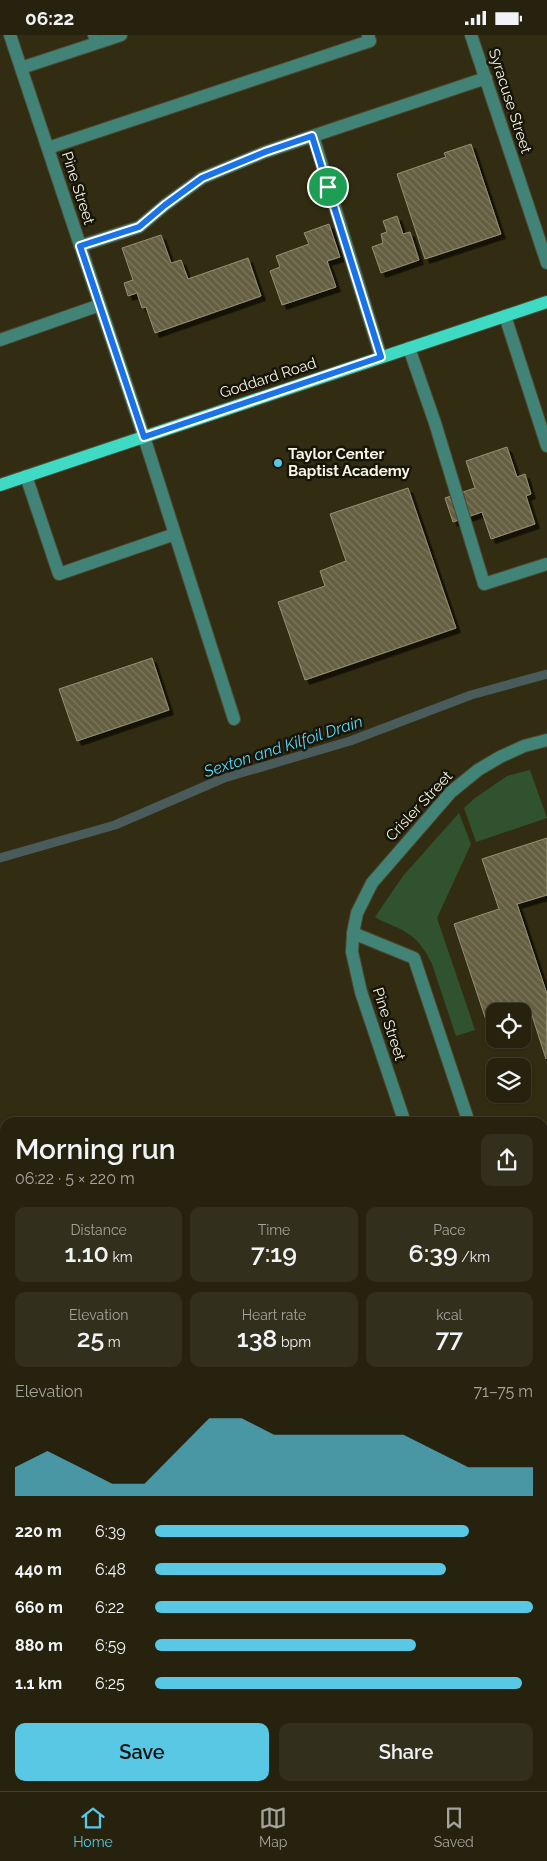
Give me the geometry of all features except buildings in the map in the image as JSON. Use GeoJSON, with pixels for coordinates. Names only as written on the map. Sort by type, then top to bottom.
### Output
{"type":"FeatureCollection","features":[{"type":"Feature","properties":{"kind":"main road","name":"Goddard Road"},"geometry":{"type":"LineString","coordinates":[[0,485],[547,302]]}},
{"type":"Feature","properties":{"kind":"street","name":"Pine Street"},"geometry":{"type":"LineString","coordinates":[[10,35],[144,437],[234,719]]}},
{"type":"Feature","properties":{"kind":"street"},"geometry":{"type":"LineString","coordinates":[[21,68],[96,39],[121,35]]}},
{"type":"Feature","properties":{"kind":"street"},"geometry":{"type":"LineString","coordinates":[[48,148],[370,41],[368,35]]}},
{"type":"Feature","properties":{"kind":"street","name":"Syracuse Street"},"geometry":{"type":"LineString","coordinates":[[471,35],[547,263]]}},
{"type":"Feature","properties":{"kind":"street"},"geometry":{"type":"LineString","coordinates":[[80,246],[139,227],[202,178],[265,152],[486,78]]}},
{"type":"Feature","properties":{"kind":"street"},"geometry":{"type":"LineString","coordinates":[[312,136],[381,357]]}},
{"type":"Feature","properties":{"kind":"street"},"geometry":{"type":"LineString","coordinates":[[0,340],[100,305]]}},
{"type":"Feature","properties":{"kind":"street"},"geometry":{"type":"LineString","coordinates":[[505,316],[547,445]]}},
{"type":"Feature","properties":{"kind":"street"},"geometry":{"type":"LineString","coordinates":[[409,348],[436,423],[484,583],[547,564]]}},
{"type":"Feature","properties":{"kind":"street"},"geometry":{"type":"LineString","coordinates":[[26,476],[59,574],[175,534]]}},
{"type":"Feature","properties":{"kind":"street","name":"Crisler Street"},"geometry":{"type":"LineString","coordinates":[[353,933],[357,913],[372,883],[451,792],[478,770],[500,757],[524,746],[547,740]]}},
{"type":"Feature","properties":{"kind":"street","name":"Pine Street"},"geometry":{"type":"LineString","coordinates":[[353,933],[352,952],[361,991],[403,1117]]}},
{"type":"Feature","properties":{"kind":"street"},"geometry":{"type":"LineString","coordinates":[[353,933],[414,958],[467,1117]]}},
{"type":"Feature","properties":{"kind":"green space"},"geometry":{"type":"Polygon","coordinates":[[[530,770],[547,818],[476,842],[464,808],[507,776],[530,770]]]}},
{"type":"Feature","properties":{"kind":"green space"},"geometry":{"type":"Polygon","coordinates":[[[459,813],[471,844],[437,918],[475,1030],[456,1036],[432,964],[425,951],[411,936],[375,917],[403,876],[459,813]]]}},
{"type":"Feature","properties":{"kind":"waterway","name":"Sexton and Kilfoil Drain"},"geometry":{"type":"LineString","coordinates":[[0,858],[115,825],[224,778],[350,741],[471,695],[547,674]]}},
{"type":"Feature","properties":{"kind":"place","name":"Taylor Center Baptist Academy"},"geometry":{"type":"Point","coordinates":[278,463]}},
{"type":"Feature","properties":{"kind":"route"},"geometry":{"type":"LineString","coordinates":[[312,136],[328,187],[381,357],[144,437],[80,246],[139,227],[202,178],[265,152],[312,136]]}}]}
